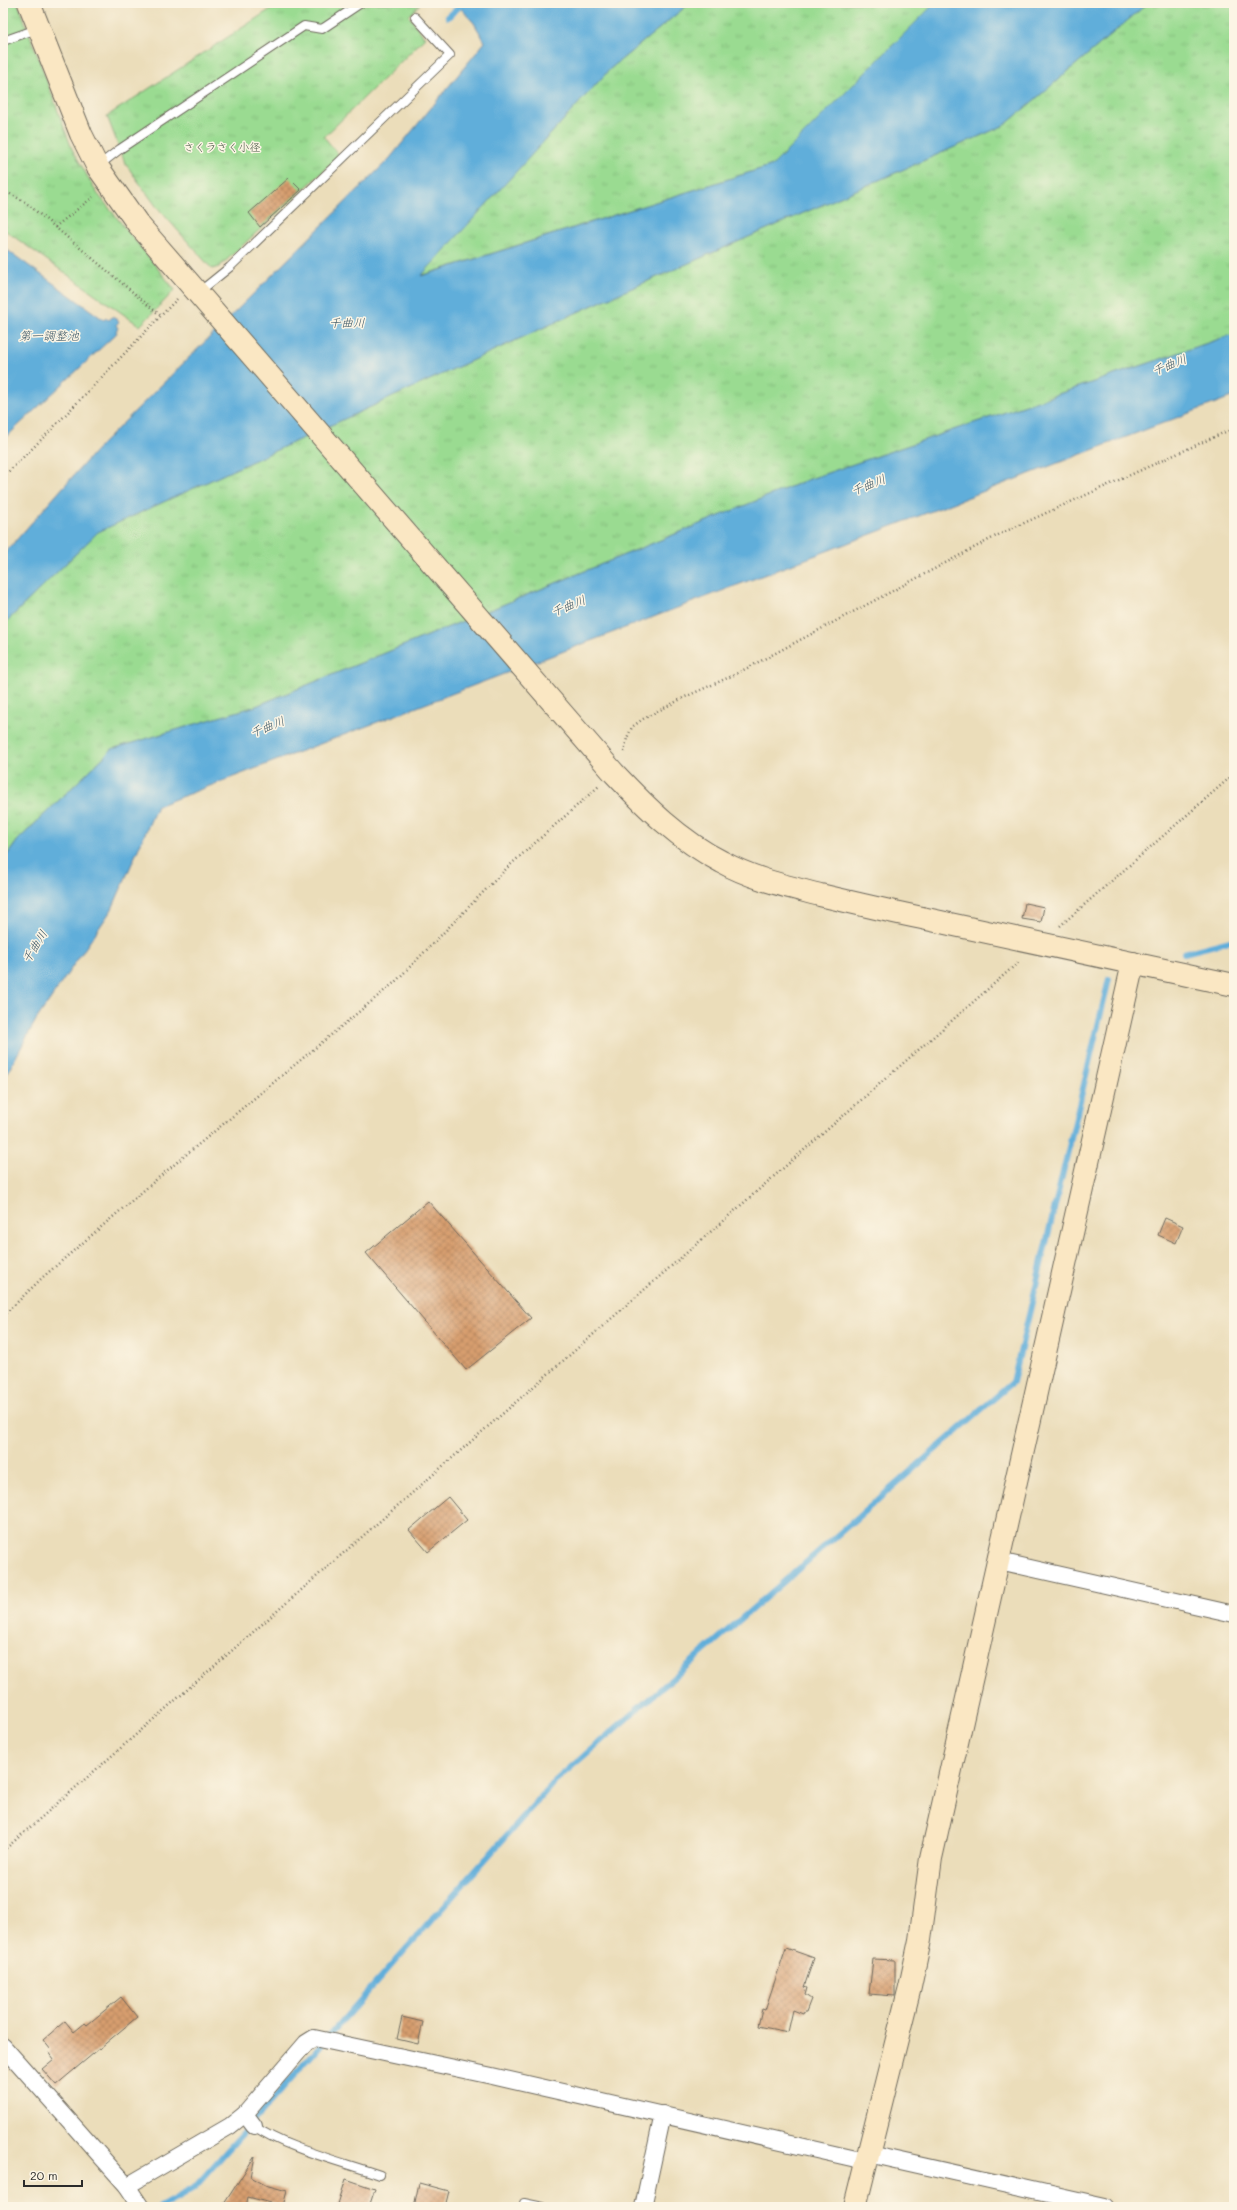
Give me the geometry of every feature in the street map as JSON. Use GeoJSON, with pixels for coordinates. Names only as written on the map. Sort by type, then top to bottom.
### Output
{"type":"FeatureCollection","features":[{"type":"Feature","properties":{"kind":"street"},"geometry":{"type":"LineString","coordinates":[[32,5],[37,29],[81,134],[97,166],[138,224],[197,294],[614,773],[652,813],[675,832],[700,851],[747,874],[777,884],[884,910],[1234,985]]}},
{"type":"Feature","properties":{"kind":"street"},"geometry":{"type":"LineString","coordinates":[[854,2207],[910,1987],[920,1940],[931,1858],[1133,963]]}},
{"type":"Feature","properties":{"kind":"street"},"geometry":{"type":"LineString","coordinates":[[999,1562],[1234,1614]]}},
{"type":"Feature","properties":{"kind":"street"},"geometry":{"type":"LineString","coordinates":[[127,2186],[230,2126],[249,2120],[310,2039],[325,2040],[856,2158],[878,2156],[1106,2207]]}},
{"type":"Feature","properties":{"kind":"street"},"geometry":{"type":"LineString","coordinates":[[3,2046],[127,2186],[141,2207]]}},
{"type":"Feature","properties":{"kind":"street"},"geometry":{"type":"LineString","coordinates":[[643,2207],[663,2114]]}},
{"type":"Feature","properties":{"kind":"lane"},"geometry":{"type":"LineString","coordinates":[[97,166],[304,26],[322,29],[362,3]]}},
{"type":"Feature","properties":{"kind":"lane"},"geometry":{"type":"LineString","coordinates":[[197,294],[230,267],[450,55],[415,17]]}},
{"type":"Feature","properties":{"kind":"lane"},"geometry":{"type":"LineString","coordinates":[[3,41],[37,29]]}},
{"type":"Feature","properties":{"kind":"lane"},"geometry":{"type":"LineString","coordinates":[[249,2120],[262,2132],[312,2152],[380,2175]]}},
{"type":"Feature","properties":{"kind":"lane"},"geometry":{"type":"LineString","coordinates":[[524,2203],[543,2207]]}},
{"type":"Feature","properties":{"kind":"path"},"geometry":{"type":"LineString","coordinates":[[3,190],[25,202],[160,315]]}},
{"type":"Feature","properties":{"kind":"path"},"geometry":{"type":"LineString","coordinates":[[55,227],[97,194]]}},
{"type":"Feature","properties":{"kind":"path"},"geometry":{"type":"LineString","coordinates":[[3,477],[48,434],[160,315],[197,294]]}},
{"type":"Feature","properties":{"kind":"path"},"geometry":{"type":"LineString","coordinates":[[3,1316],[43,1277],[164,1173],[395,982],[509,866],[614,773],[623,755],[627,738],[632,727],[643,718],[734,675],[1002,533],[1234,428]]}},
{"type":"Feature","properties":{"kind":"path"},"geometry":{"type":"LineString","coordinates":[[3,1851],[1234,774]]}},
{"type":"Feature","properties":{"kind":"green space"},"geometry":{"type":"Polygon","coordinates":[[[3,3],[18,3],[72,149],[97,193],[175,290],[140,326],[3,229],[3,3]]]}},
{"type":"Feature","properties":{"kind":"green space","name":"さくラさく小径"},"geometry":{"type":"Polygon","coordinates":[[[280,3],[421,3],[409,16],[425,38],[324,137],[340,156],[219,267],[212,269],[156,206],[125,163],[107,116],[280,3]]]}},
{"type":"Feature","properties":{"kind":"green space"},"geometry":{"type":"Polygon","coordinates":[[[690,3],[935,3],[773,165],[420,276],[610,69],[690,3]]]}},
{"type":"Feature","properties":{"kind":"green space"},"geometry":{"type":"Polygon","coordinates":[[[1148,3],[1234,3],[1234,334],[807,480],[256,706],[112,749],[18,840],[3,861],[3,625],[98,532],[593,305],[1005,125],[1148,3]]]}},
{"type":"Feature","properties":{"kind":"water","name":"千曲川"},"geometry":{"type":"Polygon","coordinates":[[[456,3],[690,3],[610,69],[421,276],[773,165],[935,3],[1148,3],[1005,125],[593,305],[98,532],[3,625],[3,555],[97,449],[390,158],[485,42],[474,23],[456,3]]]}},
{"type":"Feature","properties":{"kind":"water","name":"第一調整池"},"geometry":{"type":"Polygon","coordinates":[[[3,247],[104,320],[106,318],[109,320],[113,316],[119,322],[116,325],[118,328],[116,331],[117,333],[3,440],[3,247]]]}},
{"type":"Feature","properties":{"kind":"water","name":"千曲川"},"geometry":{"type":"Polygon","coordinates":[[[1234,334],[1234,396],[157,806],[112,909],[36,1020],[3,1081],[3,861],[18,840],[112,749],[256,706],[807,480],[1234,334]]]}},
{"type":"Feature","properties":{"kind":"building"},"geometry":{"type":"Polygon","coordinates":[[[289,178],[301,190],[260,227],[249,213],[289,178]]]}},
{"type":"Feature","properties":{"kind":"building"},"geometry":{"type":"Polygon","coordinates":[[[1025,903],[1044,907],[1041,922],[1022,919],[1025,903]]]}},
{"type":"Feature","properties":{"kind":"building"},"geometry":{"type":"Polygon","coordinates":[[[428,1201],[531,1318],[466,1370],[366,1253],[428,1201]]]}},
{"type":"Feature","properties":{"kind":"building"},"geometry":{"type":"Polygon","coordinates":[[[1165,1218],[1183,1226],[1176,1243],[1158,1235],[1165,1218]]]}},
{"type":"Feature","properties":{"kind":"building"},"geometry":{"type":"Polygon","coordinates":[[[448,1497],[467,1520],[428,1552],[409,1530],[448,1497]]]}},
{"type":"Feature","properties":{"kind":"building"},"geometry":{"type":"Polygon","coordinates":[[[786,1948],[814,1958],[804,1987],[807,1988],[805,1995],[811,1999],[806,2012],[803,2014],[793,2010],[788,2032],[758,2026],[762,2009],[765,2010],[786,1948]]]}},
{"type":"Feature","properties":{"kind":"building"},"geometry":{"type":"Polygon","coordinates":[[[873,1959],[895,1960],[895,1996],[869,1994],[873,1959]]]}},
{"type":"Feature","properties":{"kind":"building"},"geometry":{"type":"Polygon","coordinates":[[[121,1997],[137,2017],[56,2085],[42,2069],[54,2059],[49,2052],[51,2050],[43,2040],[65,2021],[74,2032],[85,2023],[87,2025],[121,1997]]]}},
{"type":"Feature","properties":{"kind":"building"},"geometry":{"type":"Polygon","coordinates":[[[402,2017],[423,2022],[418,2044],[397,2039],[402,2017]]]}},
{"type":"Feature","properties":{"kind":"building"},"geometry":{"type":"Polygon","coordinates":[[[255,2156],[251,2177],[265,2185],[287,2191],[283,2206],[248,2197],[246,2207],[222,2207],[255,2156]]]}},
{"type":"Feature","properties":{"kind":"building"},"geometry":{"type":"Polygon","coordinates":[[[346,2179],[375,2189],[369,2207],[337,2207],[346,2179]]]}},
{"type":"Feature","properties":{"kind":"building"},"geometry":{"type":"Polygon","coordinates":[[[419,2183],[449,2191],[445,2207],[414,2207],[419,2183]]]}},
{"type":"Feature","properties":{"kind":"waterway"},"geometry":{"type":"LineString","coordinates":[[448,17],[459,7]]}},
{"type":"Feature","properties":{"kind":"waterway"},"geometry":{"type":"LineString","coordinates":[[1184,953],[1234,940]]}},
{"type":"Feature","properties":{"kind":"waterway"},"geometry":{"type":"LineString","coordinates":[[160,2207],[194,2188],[555,1781],[1013,1382],[1109,979]]}}]}
